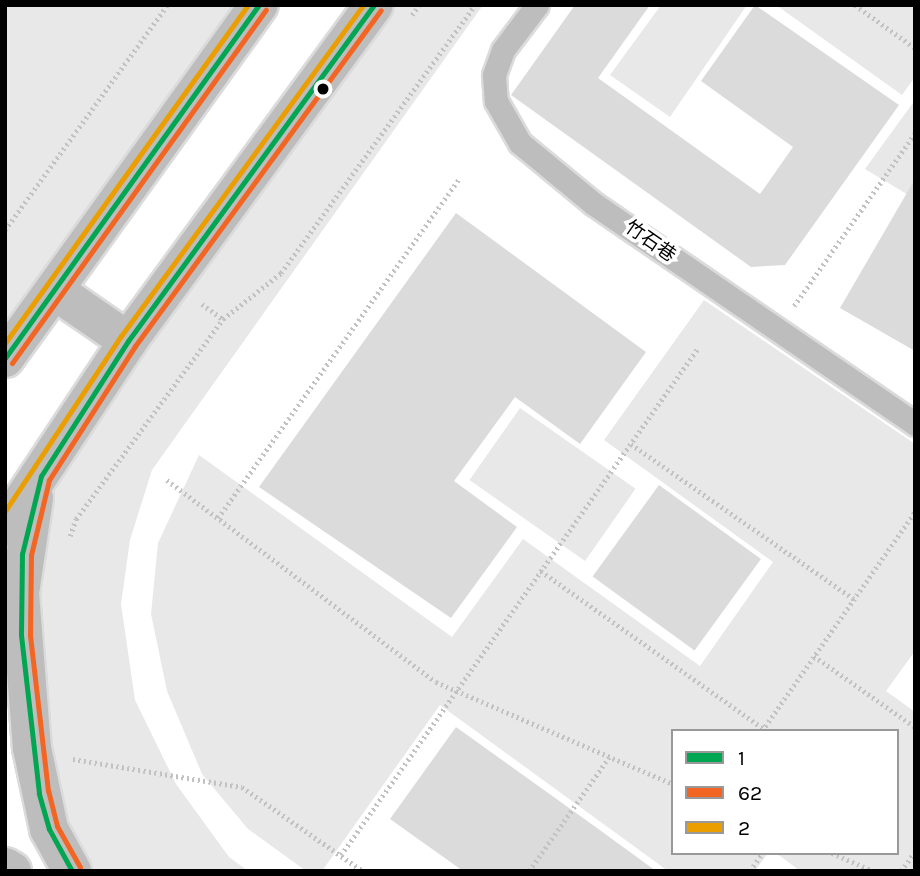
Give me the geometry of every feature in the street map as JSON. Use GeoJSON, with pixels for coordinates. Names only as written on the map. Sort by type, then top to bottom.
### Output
{"type":"FeatureCollection","features":[{"type":"Feature","properties":{"kind":"main road"},"geometry":{"type":"LineString","coordinates":[[5,358],[258,5]]}},
{"type":"Feature","properties":{"kind":"main road"},"geometry":{"type":"LineString","coordinates":[[5,527],[128,341],[374,5]]}},
{"type":"Feature","properties":{"kind":"main road"},"geometry":{"type":"LineString","coordinates":[[54,290],[128,341]]}},
{"type":"Feature","properties":{"kind":"main road"},"geometry":{"type":"LineString","coordinates":[[41,476],[27,520],[20,593],[32,748],[49,829],[72,871]]}},
{"type":"Feature","properties":{"kind":"main road"},"geometry":{"type":"LineString","coordinates":[[5,867],[12,871]]}},
{"type":"Feature","properties":{"kind":"lane","name":"竹石巷"},"geometry":{"type":"LineString","coordinates":[[537,5],[503,50],[494,75],[496,102],[520,143],[594,204],[915,424]]}},
{"type":"Feature","properties":{"kind":"path"},"geometry":{"type":"LineString","coordinates":[[5,230],[167,5]]}},
{"type":"Feature","properties":{"kind":"path"},"geometry":{"type":"LineString","coordinates":[[67,543],[76,519],[223,319],[281,272],[475,5]]}},
{"type":"Feature","properties":{"kind":"path"},"geometry":{"type":"LineString","coordinates":[[855,5],[915,48]]}},
{"type":"Feature","properties":{"kind":"path"},"geometry":{"type":"LineString","coordinates":[[777,330],[915,133]]}},
{"type":"Feature","properties":{"kind":"path"},"geometry":{"type":"LineString","coordinates":[[218,518],[457,180]]}},
{"type":"Feature","properties":{"kind":"path"},"geometry":{"type":"LineString","coordinates":[[202,304],[223,319]]}},
{"type":"Feature","properties":{"kind":"path"},"geometry":{"type":"LineString","coordinates":[[341,855],[698,348]]}},
{"type":"Feature","properties":{"kind":"path"},"geometry":{"type":"LineString","coordinates":[[631,444],[854,599]]}},
{"type":"Feature","properties":{"kind":"path"},"geometry":{"type":"LineString","coordinates":[[167,480],[436,682],[671,783]]}},
{"type":"Feature","properties":{"kind":"path"},"geometry":{"type":"LineString","coordinates":[[541,571],[762,729],[915,512]]}},
{"type":"Feature","properties":{"kind":"path"},"geometry":{"type":"LineString","coordinates":[[814,656],[915,727]]}},
{"type":"Feature","properties":{"kind":"path"},"geometry":{"type":"LineString","coordinates":[[32,748],[84,762],[242,787],[363,871]]}},
{"type":"Feature","properties":{"kind":"path"},"geometry":{"type":"LineString","coordinates":[[529,871],[609,756]]}},
{"type":"Feature","properties":{"kind":"path"},"geometry":{"type":"LineString","coordinates":[[901,871],[915,852]]}},
{"type":"Feature","properties":{"kind":"path"},"geometry":{"type":"LineString","coordinates":[[750,871],[761,855]]}},
{"type":"Feature","properties":{"kind":"path"},"geometry":{"type":"LineString","coordinates":[[837,855],[873,871]]}},
{"type":"Feature","properties":{"kind":"shaded area"},"geometry":{"type":"Polygon","coordinates":[[[5,5],[255,5],[5,354],[5,5]]]}},
{"type":"Feature","properties":{"kind":"shaded area"},"geometry":{"type":"Polygon","coordinates":[[[392,5],[483,5],[152,470],[130,540],[121,604],[135,700],[176,784],[229,857],[248,871],[93,871],[59,808],[35,629],[52,480],[392,5]]]}},
{"type":"Feature","properties":{"kind":"shaded area"},"geometry":{"type":"Polygon","coordinates":[[[661,5],[747,5],[670,117],[610,75],[661,5]]]}},
{"type":"Feature","properties":{"kind":"shaded area"},"geometry":{"type":"Polygon","coordinates":[[[776,5],[915,5],[915,77],[902,95],[776,5]]]}},
{"type":"Feature","properties":{"kind":"shaded area"},"geometry":{"type":"Polygon","coordinates":[[[915,100],[915,199],[865,169],[915,100]]]}},
{"type":"Feature","properties":{"kind":"shaded area"},"geometry":{"type":"Polygon","coordinates":[[[704,300],[915,444],[915,651],[886,691],[915,712],[915,871],[800,871],[779,855],[899,855],[899,729],[671,729],[671,855],[767,855],[755,871],[668,871],[440,705],[322,871],[306,871],[248,829],[202,774],[167,691],[151,614],[158,543],[199,455],[452,637],[523,539],[700,666],[773,562],[604,440],[704,300]]]}},
{"type":"Feature","properties":{"kind":"shaded area"},"geometry":{"type":"Polygon","coordinates":[[[520,408],[636,489],[585,561],[470,480],[520,408]]]}},
{"type":"Feature","properties":{"kind":"building"},"geometry":{"type":"Polygon","coordinates":[[[575,5],[650,5],[598,78],[760,194],[793,147],[701,81],[755,5],[899,105],[785,265],[751,267],[511,95],[575,5]]]}},
{"type":"Feature","properties":{"kind":"building"},"geometry":{"type":"Polygon","coordinates":[[[915,179],[915,351],[840,308],[915,179]]]}},
{"type":"Feature","properties":{"kind":"building"},"geometry":{"type":"Polygon","coordinates":[[[456,213],[646,352],[580,444],[515,397],[454,481],[517,527],[451,618],[259,487],[456,213]]]}},
{"type":"Feature","properties":{"kind":"building"},"geometry":{"type":"Polygon","coordinates":[[[659,485],[761,559],[695,650],[593,576],[659,485]]]}},
{"type":"Feature","properties":{"kind":"building"},"geometry":{"type":"Polygon","coordinates":[[[456,727],[656,871],[463,871],[390,819],[456,727]]]}},
{"type":"Feature","properties":{"kind":"transit line","name":"2"},"geometry":{"type":"LineString","coordinates":[[5,343],[248,5]]}},
{"type":"Feature","properties":{"kind":"transit line","name":"1"},"geometry":{"type":"LineString","coordinates":[[5,358],[259,5]]}},
{"type":"Feature","properties":{"kind":"transit line","name":"2"},"geometry":{"type":"LineString","coordinates":[[5,511],[121,336],[363,5]]}},
{"type":"Feature","properties":{"kind":"transit line","name":"1"},"geometry":{"type":"LineString","coordinates":[[72,871],[49,829],[39,793],[21,635],[22,554],[41,476],[128,341],[374,5]]}},
{"type":"Feature","properties":{"kind":"transit line","name":"62"},"geometry":{"type":"LineString","coordinates":[[12,363],[266,10]]}},
{"type":"Feature","properties":{"kind":"transit line","name":"62"},"geometry":{"type":"LineString","coordinates":[[80,867],[57,826],[48,791],[30,635],[31,555],[49,480],[135,346],[381,10]]}}]}
